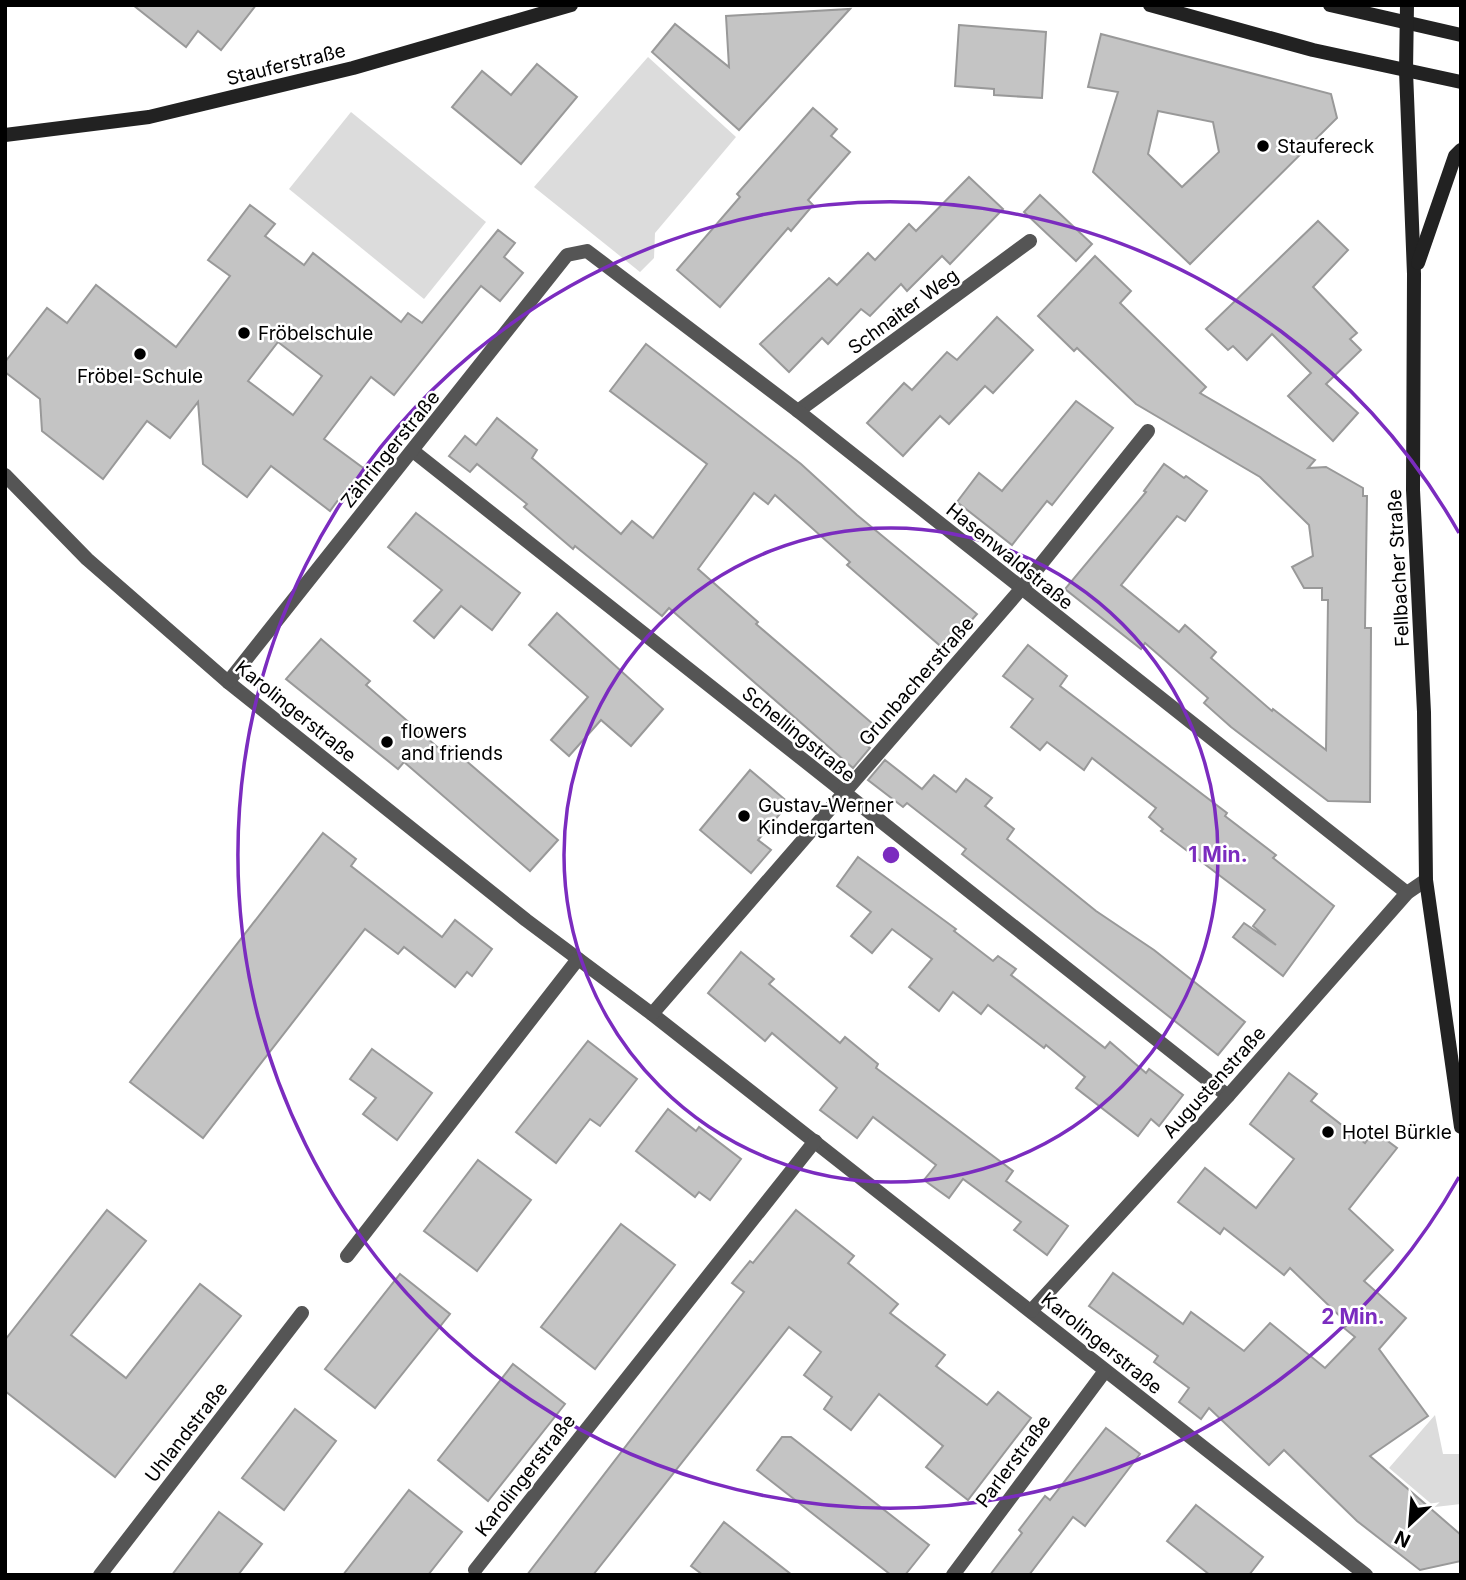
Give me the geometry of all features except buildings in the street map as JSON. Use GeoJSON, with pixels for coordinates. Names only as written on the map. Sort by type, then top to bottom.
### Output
{"type":"FeatureCollection","features":[{"type":"Feature","properties":{"kind":"street","name":"Stauferstraße"},"geometry":{"type":"LineString","coordinates":[[5,135],[149,117],[353,68],[571,5]]}},
{"type":"Feature","properties":{"kind":"street"},"geometry":{"type":"LineString","coordinates":[[1150,5],[1313,50],[1461,82]]}},
{"type":"Feature","properties":{"kind":"street"},"geometry":{"type":"LineString","coordinates":[[1330,5],[1461,35]]}},
{"type":"Feature","properties":{"kind":"street","name":"Fellbacher Straße"},"geometry":{"type":"LineString","coordinates":[[1407,5],[1406,71],[1414,274],[1413,490],[1424,712],[1426,880],[1461,1127]]}},
{"type":"Feature","properties":{"kind":"street"},"geometry":{"type":"LineString","coordinates":[[1414,274],[1434,211],[1455,156],[1461,150]]}},
{"type":"Feature","properties":{"kind":"street","name":"Schnaiter Weg"},"geometry":{"type":"LineString","coordinates":[[799,411],[1030,241]]}},
{"type":"Feature","properties":{"kind":"street","name":"Hasenwaldstraße"},"geometry":{"type":"LineString","coordinates":[[587,251],[799,411],[1407,893]]}},
{"type":"Feature","properties":{"kind":"street","name":"Zähringerstraße"},"geometry":{"type":"LineString","coordinates":[[228,682],[567,255],[587,251]]}},
{"type":"Feature","properties":{"kind":"street","name":"Grunbacherstraße"},"geometry":{"type":"LineString","coordinates":[[652,1014],[1021,589],[1148,431]]}},
{"type":"Feature","properties":{"kind":"street","name":"Schellingstraße"},"geometry":{"type":"LineString","coordinates":[[413,451],[1228,1096]]}},
{"type":"Feature","properties":{"kind":"street","name":"Karolingerstraße"},"geometry":{"type":"LineString","coordinates":[[5,475],[87,559],[228,682],[1366,1575]]}},
{"type":"Feature","properties":{"kind":"street","name":"Augustenstraße"},"geometry":{"type":"LineString","coordinates":[[1031,1311],[1228,1096],[1407,893],[1426,880]]}},
{"type":"Feature","properties":{"kind":"street"},"geometry":{"type":"LineString","coordinates":[[347,1256],[578,959]]}},
{"type":"Feature","properties":{"kind":"street","name":"Karolingerstraße"},"geometry":{"type":"LineString","coordinates":[[475,1570],[815,1141]]}},
{"type":"Feature","properties":{"kind":"street","name":"Uhlandstraße"},"geometry":{"type":"LineString","coordinates":[[100,1575],[302,1313]]}},
{"type":"Feature","properties":{"kind":"street","name":"Parlerstraße"},"geometry":{"type":"LineString","coordinates":[[953,1575],[1105,1371]]}},
{"type":"Feature","properties":{"kind":"shaded area"},"geometry":{"type":"Polygon","coordinates":[[[648,57],[736,137],[655,233],[654,258],[640,272],[534,187],[648,57]]]}},
{"type":"Feature","properties":{"kind":"shaded area"},"geometry":{"type":"Polygon","coordinates":[[[351,112],[486,222],[424,299],[289,189],[351,112]]]}},
{"type":"Feature","properties":{"kind":"shaded area"},"geometry":{"type":"Polygon","coordinates":[[[1435,1415],[1443,1454],[1461,1454],[1461,1504],[1435,1507],[1389,1468],[1435,1415]]]}},
{"type":"Feature","properties":{"kind":"place","name":"Staufereck"},"geometry":{"type":"Point","coordinates":[1263,146]}},
{"type":"Feature","properties":{"kind":"place","name":"Fröbelschule"},"geometry":{"type":"Point","coordinates":[244,333]}},
{"type":"Feature","properties":{"kind":"place","name":"Fröbel-Schule"},"geometry":{"type":"Point","coordinates":[140,354]}},
{"type":"Feature","properties":{"kind":"place","name":"flowers and friends"},"geometry":{"type":"Point","coordinates":[387,742]}},
{"type":"Feature","properties":{"kind":"place","name":"Gustav-Werner Kindergarten"},"geometry":{"type":"Point","coordinates":[744,816]}},
{"type":"Feature","properties":{"kind":"place","name":"Hotel Bürkle"},"geometry":{"type":"Point","coordinates":[1328,1132]}}]}
